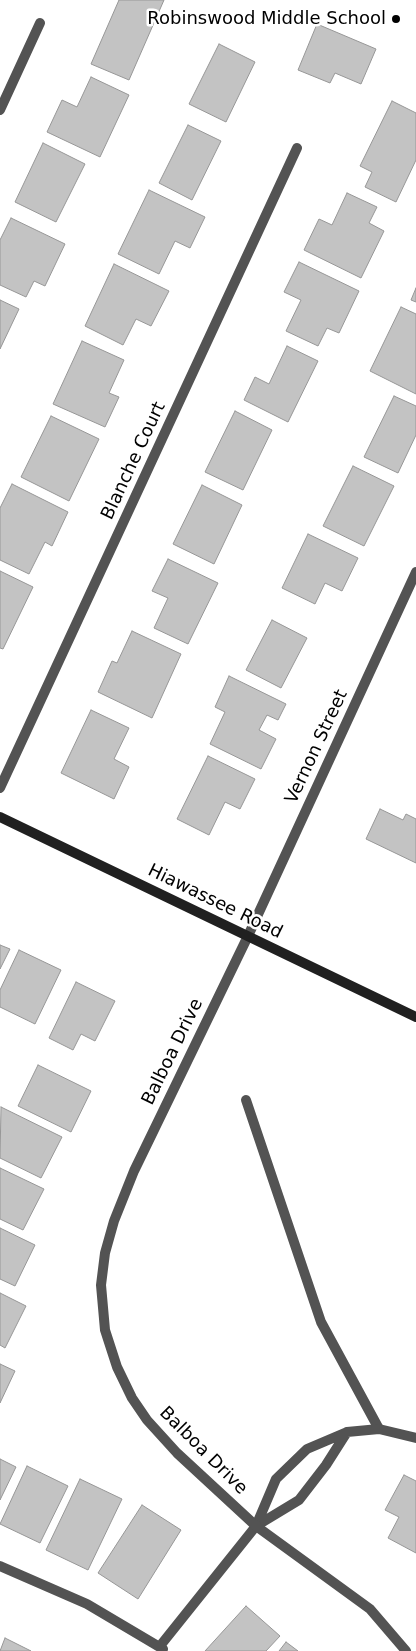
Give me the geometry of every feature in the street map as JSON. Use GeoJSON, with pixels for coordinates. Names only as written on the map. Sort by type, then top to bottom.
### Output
{"type":"FeatureCollection","features":[{"type":"Feature","properties":{"kind":"main road","name":"Hiawassee Road"},"geometry":{"type":"LineString","coordinates":[[0,817],[416,1017]]}},
{"type":"Feature","properties":{"kind":"street"},"geometry":{"type":"LineString","coordinates":[[0,110],[40,23]]}},
{"type":"Feature","properties":{"kind":"street","name":"Blanche Court"},"geometry":{"type":"LineString","coordinates":[[0,788],[297,148]]}},
{"type":"Feature","properties":{"kind":"street","name":"Vernon Street"},"geometry":{"type":"LineString","coordinates":[[248,936],[416,572]]}},
{"type":"Feature","properties":{"kind":"street","name":"Balboa Drive"},"geometry":{"type":"LineString","coordinates":[[248,936],[134,1172],[114,1221],[105,1253],[101,1285],[105,1330],[117,1367],[132,1398],[177,1453],[256,1526],[370,1609],[406,1651]]}},
{"type":"Feature","properties":{"kind":"street"},"geometry":{"type":"LineString","coordinates":[[246,1100],[321,1322],[379,1428]]}},
{"type":"Feature","properties":{"kind":"street"},"geometry":{"type":"LineString","coordinates":[[0,1566],[88,1604],[162,1648],[256,1526],[276,1479],[307,1449],[347,1432],[379,1428],[416,1438]]}},
{"type":"Feature","properties":{"kind":"street"},"geometry":{"type":"LineString","coordinates":[[256,1526],[299,1500],[326,1465],[347,1432]]}},
{"type":"Feature","properties":{"kind":"building"},"geometry":{"type":"Polygon","coordinates":[[[119,0],[164,0],[129,80],[91,64],[119,0]]]}},
{"type":"Feature","properties":{"kind":"building"},"geometry":{"type":"Polygon","coordinates":[[[317,24],[376,49],[361,84],[335,73],[330,83],[298,70],[317,24]]]}},
{"type":"Feature","properties":{"kind":"building"},"geometry":{"type":"Polygon","coordinates":[[[219,44],[255,62],[226,122],[189,104],[219,44]]]}},
{"type":"Feature","properties":{"kind":"building"},"geometry":{"type":"Polygon","coordinates":[[[91,77],[129,95],[100,157],[47,132],[62,100],[77,107],[91,77]]]}},
{"type":"Feature","properties":{"kind":"building"},"geometry":{"type":"Polygon","coordinates":[[[392,101],[416,113],[416,160],[396,202],[365,187],[372,172],[360,166],[392,101]]]}},
{"type":"Feature","properties":{"kind":"building"},"geometry":{"type":"Polygon","coordinates":[[[188,125],[221,141],[192,200],[159,183],[188,125]]]}},
{"type":"Feature","properties":{"kind":"building"},"geometry":{"type":"Polygon","coordinates":[[[43,143],[85,164],[56,222],[15,202],[43,143]]]}},
{"type":"Feature","properties":{"kind":"building"},"geometry":{"type":"Polygon","coordinates":[[[149,190],[205,217],[190,248],[175,241],[159,274],[118,254],[149,190]]]}},
{"type":"Feature","properties":{"kind":"building"},"geometry":{"type":"Polygon","coordinates":[[[347,193],[377,207],[369,223],[384,231],[361,278],[304,250],[319,219],[332,225],[347,193]]]}},
{"type":"Feature","properties":{"kind":"building"},"geometry":{"type":"Polygon","coordinates":[[[11,218],[65,244],[45,286],[34,281],[26,297],[0,285],[0,240],[11,218]]]}},
{"type":"Feature","properties":{"kind":"building"},"geometry":{"type":"Polygon","coordinates":[[[299,262],[359,291],[339,333],[327,328],[318,346],[286,331],[301,300],[284,292],[299,262]]]}},
{"type":"Feature","properties":{"kind":"building"},"geometry":{"type":"Polygon","coordinates":[[[114,264],[169,291],[151,326],[136,319],[123,345],[85,326],[114,264]]]}},
{"type":"Feature","properties":{"kind":"building"},"geometry":{"type":"Polygon","coordinates":[[[416,288],[416,302],[411,300],[416,288]]]}},
{"type":"Feature","properties":{"kind":"building"},"geometry":{"type":"Polygon","coordinates":[[[0,300],[19,309],[0,349],[0,300]]]}},
{"type":"Feature","properties":{"kind":"building"},"geometry":{"type":"Polygon","coordinates":[[[401,307],[416,314],[416,394],[370,371],[401,307]]]}},
{"type":"Feature","properties":{"kind":"building"},"geometry":{"type":"Polygon","coordinates":[[[82,341],[124,360],[109,393],[119,397],[105,427],[53,404],[82,341]]]}},
{"type":"Feature","properties":{"kind":"building"},"geometry":{"type":"Polygon","coordinates":[[[287,346],[318,361],[288,422],[244,400],[255,377],[269,384],[287,346]]]}},
{"type":"Feature","properties":{"kind":"building"},"geometry":{"type":"Polygon","coordinates":[[[394,396],[416,406],[416,435],[398,473],[364,457],[394,396]]]}},
{"type":"Feature","properties":{"kind":"building"},"geometry":{"type":"Polygon","coordinates":[[[235,411],[272,430],[243,490],[205,472],[235,411]]]}},
{"type":"Feature","properties":{"kind":"building"},"geometry":{"type":"Polygon","coordinates":[[[51,416],[99,439],[69,501],[21,477],[51,416]]]}},
{"type":"Feature","properties":{"kind":"building"},"geometry":{"type":"Polygon","coordinates":[[[353,466],[394,486],[364,546],[323,526],[353,466]]]}},
{"type":"Feature","properties":{"kind":"building"},"geometry":{"type":"Polygon","coordinates":[[[12,484],[68,512],[52,546],[45,542],[29,574],[0,560],[0,508],[12,484]]]}},
{"type":"Feature","properties":{"kind":"building"},"geometry":{"type":"Polygon","coordinates":[[[202,485],[242,505],[214,564],[173,544],[202,485]]]}},
{"type":"Feature","properties":{"kind":"building"},"geometry":{"type":"Polygon","coordinates":[[[308,534],[358,558],[342,591],[325,583],[315,604],[282,588],[308,534]]]}},
{"type":"Feature","properties":{"kind":"building"},"geometry":{"type":"Polygon","coordinates":[[[168,559],[218,583],[188,644],[154,628],[168,598],[152,591],[168,559]]]}},
{"type":"Feature","properties":{"kind":"building"},"geometry":{"type":"Polygon","coordinates":[[[0,571],[33,587],[3,649],[0,648],[0,571]]]}},
{"type":"Feature","properties":{"kind":"building"},"geometry":{"type":"Polygon","coordinates":[[[272,620],[307,638],[281,688],[246,670],[272,620]]]}},
{"type":"Feature","properties":{"kind":"building"},"geometry":{"type":"Polygon","coordinates":[[[132,631],[181,654],[152,718],[98,692],[112,661],[117,663],[132,631]]]}},
{"type":"Feature","properties":{"kind":"building"},"geometry":{"type":"Polygon","coordinates":[[[229,676],[286,704],[278,720],[267,715],[259,730],[276,739],[261,769],[210,744],[225,712],[215,707],[229,676]]]}},
{"type":"Feature","properties":{"kind":"building"},"geometry":{"type":"Polygon","coordinates":[[[91,710],[129,728],[114,759],[129,767],[114,799],[61,773],[91,710]]]}},
{"type":"Feature","properties":{"kind":"building"},"geometry":{"type":"Polygon","coordinates":[[[208,756],[255,779],[240,809],[225,802],[209,835],[177,819],[208,756]]]}},
{"type":"Feature","properties":{"kind":"building"},"geometry":{"type":"Polygon","coordinates":[[[380,809],[403,820],[406,814],[416,819],[416,863],[366,839],[380,809]]]}},
{"type":"Feature","properties":{"kind":"building"},"geometry":{"type":"Polygon","coordinates":[[[0,945],[10,949],[0,969],[0,945]]]}},
{"type":"Feature","properties":{"kind":"building"},"geometry":{"type":"Polygon","coordinates":[[[19,950],[61,970],[35,1024],[0,1007],[0,990],[19,950]]]}},
{"type":"Feature","properties":{"kind":"building"},"geometry":{"type":"Polygon","coordinates":[[[76,982],[115,1001],[95,1041],[81,1034],[73,1050],[49,1038],[76,982]]]}},
{"type":"Feature","properties":{"kind":"building"},"geometry":{"type":"Polygon","coordinates":[[[38,1065],[91,1091],[71,1132],[18,1106],[38,1065]]]}},
{"type":"Feature","properties":{"kind":"building"},"geometry":{"type":"Polygon","coordinates":[[[1,1107],[62,1137],[41,1178],[0,1158],[1,1107]]]}},
{"type":"Feature","properties":{"kind":"building"},"geometry":{"type":"Polygon","coordinates":[[[0,1168],[44,1189],[23,1230],[0,1219],[0,1168]]]}},
{"type":"Feature","properties":{"kind":"building"},"geometry":{"type":"Polygon","coordinates":[[[0,1228],[35,1245],[15,1286],[0,1279],[0,1228]]]}},
{"type":"Feature","properties":{"kind":"building"},"geometry":{"type":"Polygon","coordinates":[[[0,1293],[26,1306],[5,1348],[0,1345],[0,1293]]]}},
{"type":"Feature","properties":{"kind":"building"},"geometry":{"type":"Polygon","coordinates":[[[0,1364],[15,1371],[0,1403],[0,1364]]]}},
{"type":"Feature","properties":{"kind":"building"},"geometry":{"type":"Polygon","coordinates":[[[0,1459],[16,1467],[0,1500],[0,1459]]]}},
{"type":"Feature","properties":{"kind":"building"},"geometry":{"type":"Polygon","coordinates":[[[27,1466],[68,1486],[40,1543],[0,1524],[27,1466]]]}},
{"type":"Feature","properties":{"kind":"building"},"geometry":{"type":"Polygon","coordinates":[[[404,1475],[416,1481],[416,1553],[388,1538],[399,1517],[385,1510],[404,1475]]]}},
{"type":"Feature","properties":{"kind":"building"},"geometry":{"type":"Polygon","coordinates":[[[80,1479],[122,1499],[88,1570],[46,1550],[80,1479]]]}},
{"type":"Feature","properties":{"kind":"building"},"geometry":{"type":"Polygon","coordinates":[[[142,1505],[181,1530],[138,1599],[98,1573],[142,1505]]]}},
{"type":"Feature","properties":{"kind":"building"},"geometry":{"type":"Polygon","coordinates":[[[246,1606],[280,1636],[266,1651],[205,1651],[246,1606]]]}},
{"type":"Feature","properties":{"kind":"building"},"geometry":{"type":"Polygon","coordinates":[[[5,1638],[31,1651],[0,1651],[5,1638]]]}},
{"type":"Feature","properties":{"kind":"building"},"geometry":{"type":"Polygon","coordinates":[[[286,1642],[298,1651],[279,1651],[286,1642]]]}},
{"type":"Feature","properties":{"kind":"place","name":"Robinswood Middle School"},"geometry":{"type":"Point","coordinates":[396,19]}}]}
